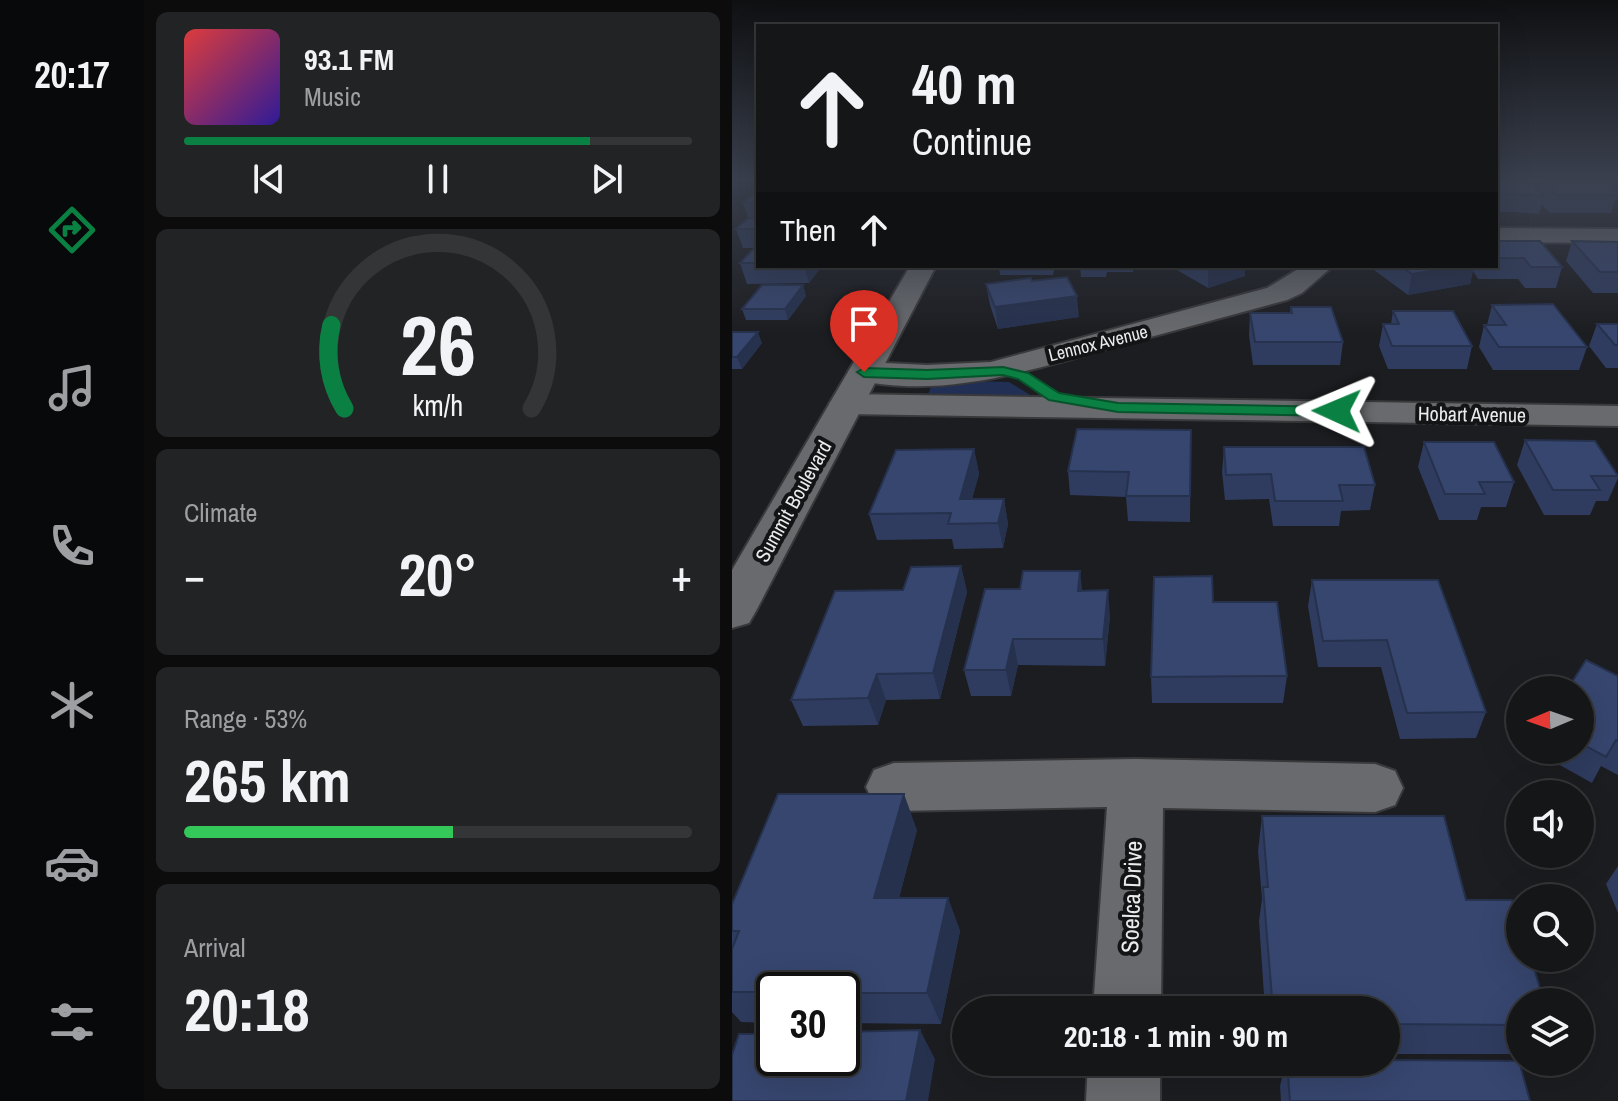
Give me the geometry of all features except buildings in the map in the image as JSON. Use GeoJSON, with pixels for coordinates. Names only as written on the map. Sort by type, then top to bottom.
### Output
{"type":"FeatureCollection","features":[{"type":"Feature","properties":{"kind":"street"},"geometry":{"type":"LineString","coordinates":[[1498,235],[1618,236]]}},
{"type":"Feature","properties":{"kind":"street","name":"Summit Boulevard"},"geometry":{"type":"LineString","coordinates":[[732,611],[922,268]]}},
{"type":"Feature","properties":{"kind":"street","name":"Lennox Avenue"},"geometry":{"type":"LineString","coordinates":[[855,388],[927,375],[992,371],[1277,294],[1317,268]]}},
{"type":"Feature","properties":{"kind":"street"},"geometry":{"type":"LineString","coordinates":[[1047,394],[1045,378],[1055,368],[1126,347],[1172,324]]}},
{"type":"Feature","properties":{"kind":"street"},"geometry":{"type":"LineString","coordinates":[[992,371],[1023,376],[1047,394],[1118,407]]}},
{"type":"Feature","properties":{"kind":"street","name":"Hobart Avenue"},"geometry":{"type":"LineString","coordinates":[[855,388],[1118,407],[1618,416]]}},
{"type":"Feature","properties":{"kind":"street"},"geometry":{"type":"LineString","coordinates":[[894,787],[1136,783],[1375,788]]}},
{"type":"Feature","properties":{"kind":"street","name":"Soelca Drive"},"geometry":{"type":"LineString","coordinates":[[1128,996],[1136,783]]}},
{"type":"Feature","properties":{"kind":"street"},"geometry":{"type":"LineString","coordinates":[[1123,1101],[1124,1076]]}},
{"type":"Feature","properties":{"kind":"shaded area"},"geometry":{"type":"Polygon","coordinates":[[[934,380],[1009,382],[1037,399],[926,399],[934,380]]]}},
{"type":"Feature","properties":{"kind":"route"},"geometry":{"type":"LineString","coordinates":[[864,372],[927,375],[1003,371],[1023,376],[1054,397],[1118,407],[1337,411]]}}]}
